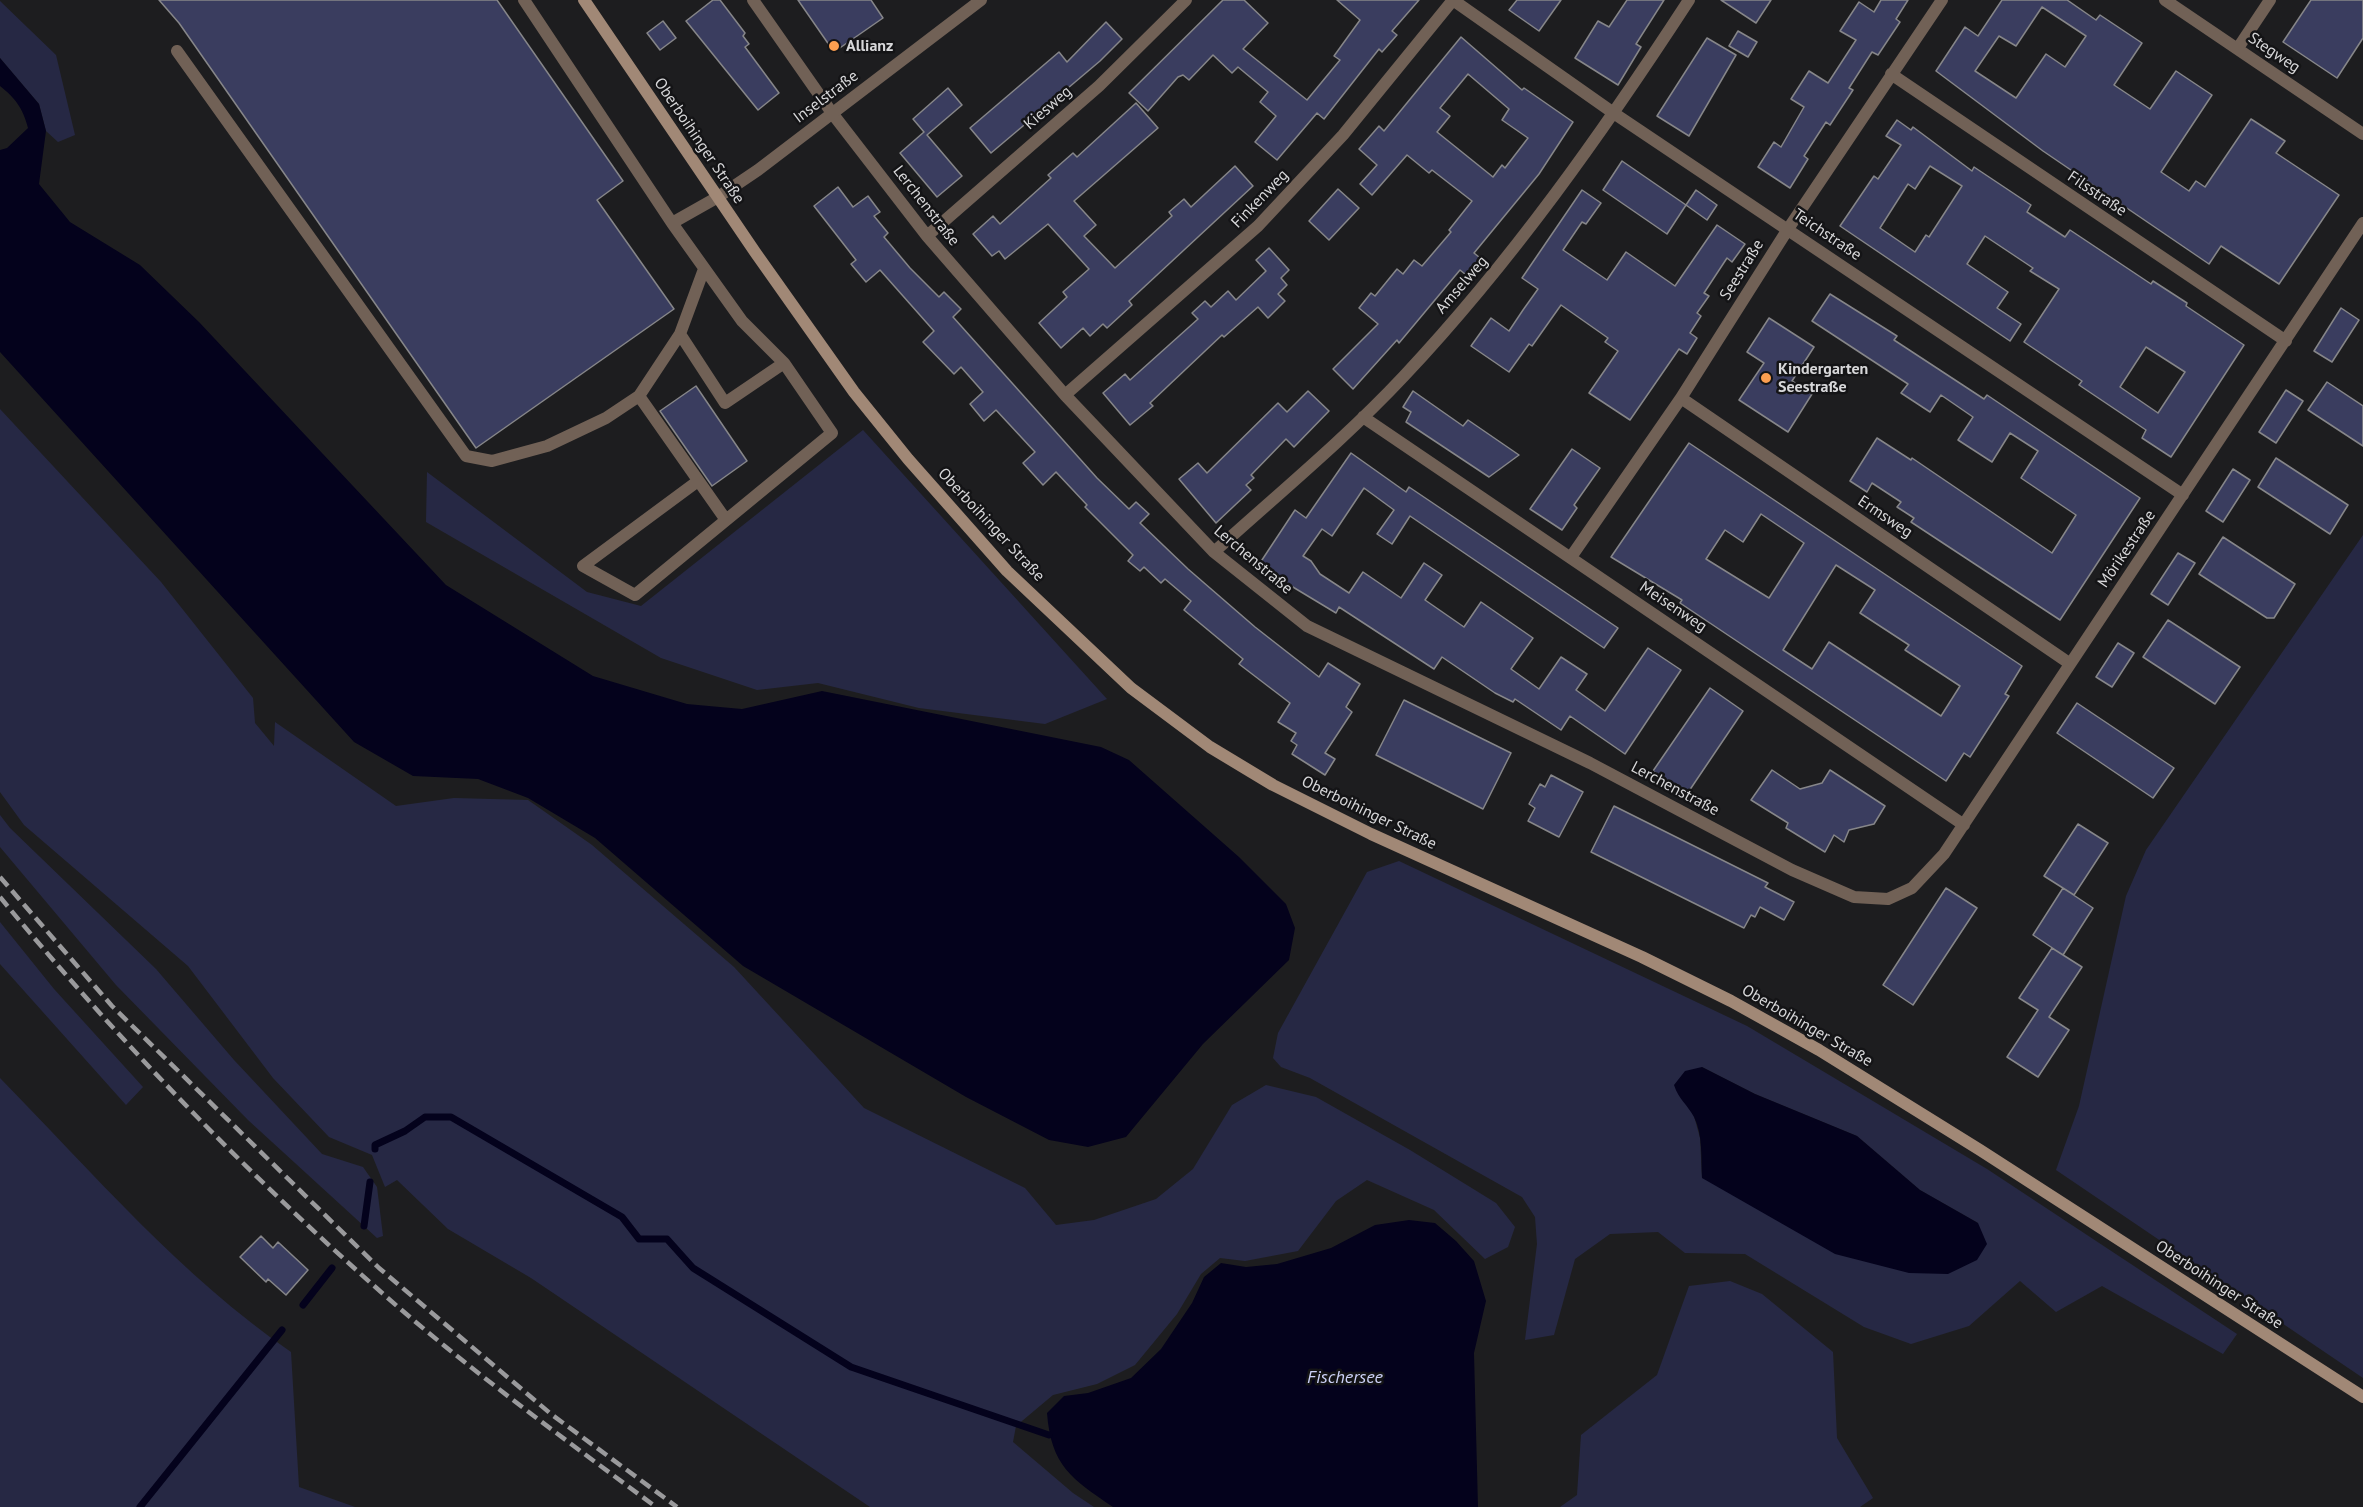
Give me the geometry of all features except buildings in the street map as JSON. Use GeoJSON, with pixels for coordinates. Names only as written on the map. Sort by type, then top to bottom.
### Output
{"type":"FeatureCollection","features":[{"type":"Feature","properties":{"kind":"main road","name":"Oberboihinger Straße"},"geometry":{"type":"LineString","coordinates":[[584,0],[854,392],[908,459],[1007,571],[1131,688],[1210,747],[1273,785],[1361,829],[1642,957],[1731,1001],[1819,1050],[1980,1150],[2363,1396]]}},
{"type":"Feature","properties":{"kind":"street"},"geometry":{"type":"LineString","coordinates":[[524,0],[704,269],[742,321],[784,363],[832,433],[635,595],[583,566],[698,481]]}},
{"type":"Feature","properties":{"kind":"street","name":"Lerchenstraße"},"geometry":{"type":"LineString","coordinates":[[753,0],[832,112],[927,236],[1065,395],[1214,552],[1307,626],[1590,763],[1792,870],[1854,897],[1888,899],[1912,888]]}},
{"type":"Feature","properties":{"kind":"street","name":"Inselstraße"},"geometry":{"type":"LineString","coordinates":[[672,223],[718,197],[981,0]]}},
{"type":"Feature","properties":{"kind":"street","name":"Kiesweg"},"geometry":{"type":"LineString","coordinates":[[927,236],[1100,86],[1186,0]]}},
{"type":"Feature","properties":{"kind":"street","name":"Teichstraße"},"geometry":{"type":"LineString","coordinates":[[1453,0],[1615,114],[2183,495]]}},
{"type":"Feature","properties":{"kind":"street","name":"Finkenweg"},"geometry":{"type":"LineString","coordinates":[[1065,395],[1258,226],[1343,135],[1453,0]]}},
{"type":"Feature","properties":{"kind":"street","name":"Amselweg"},"geometry":{"type":"LineString","coordinates":[[1214,552],[1364,417],[1405,375],[1524,238],[1615,114],[1689,0]]}},
{"type":"Feature","properties":{"kind":"street","name":"Seestraße"},"geometry":{"type":"LineString","coordinates":[[1570,557],[1681,398],[1788,229],[1942,0]]}},
{"type":"Feature","properties":{"kind":"street","name":"Stegweg"},"geometry":{"type":"LineString","coordinates":[[2165,0],[2363,134]]}},
{"type":"Feature","properties":{"kind":"street"},"geometry":{"type":"LineString","coordinates":[[2238,48],[2270,0]]}},
{"type":"Feature","properties":{"kind":"street"},"geometry":{"type":"LineString","coordinates":[[177,51],[466,456],[492,461],[547,446],[606,418],[639,396],[680,334],[704,269]]}},
{"type":"Feature","properties":{"kind":"street","name":"Filsstraße"},"geometry":{"type":"LineString","coordinates":[[1891,74],[2286,341]]}},
{"type":"Feature","properties":{"kind":"street","name":"Mörikestraße"},"geometry":{"type":"LineString","coordinates":[[1912,888],[1944,854],[1964,825],[2069,663],[2363,223]]}},
{"type":"Feature","properties":{"kind":"street"},"geometry":{"type":"LineString","coordinates":[[680,334],[725,403],[784,363]]}},
{"type":"Feature","properties":{"kind":"street"},"geometry":{"type":"LineString","coordinates":[[639,396],[726,520]]}},
{"type":"Feature","properties":{"kind":"street","name":"Ermsweg"},"geometry":{"type":"LineString","coordinates":[[1681,398],[2069,663]]}},
{"type":"Feature","properties":{"kind":"street","name":"Meisenweg"},"geometry":{"type":"LineString","coordinates":[[1364,417],[1964,825]]}},
{"type":"Feature","properties":{"kind":"shaded area"},"geometry":{"type":"Polygon","coordinates":[[[0,1],[56,55],[75,135],[58,142],[46,131],[39,104],[0,58],[0,1]]]}},
{"type":"Feature","properties":{"kind":"shaded area"},"geometry":{"type":"Polygon","coordinates":[[[0,409],[161,582],[253,698],[255,723],[274,746],[275,722],[396,806],[454,798],[528,800],[592,845],[734,967],[864,1108],[1025,1188],[1056,1225],[1094,1220],[1156,1199],[1193,1169],[1232,1105],[1266,1085],[1316,1097],[1410,1150],[1496,1203],[1515,1227],[1508,1247],[1485,1259],[1434,1210],[1367,1180],[1336,1201],[1298,1251],[1245,1261],[1220,1258],[1201,1274],[1177,1314],[1135,1365],[1097,1384],[1053,1395],[1016,1426],[1013,1442],[1073,1493],[1094,1507],[870,1507],[531,1278],[448,1229],[397,1180],[385,1187],[372,1155],[329,1137],[273,1078],[188,966],[24,825],[0,792],[0,409]]]}},
{"type":"Feature","properties":{"kind":"shaded area"},"geometry":{"type":"Polygon","coordinates":[[[863,430],[1107,699],[1045,724],[919,708],[818,683],[757,690],[661,658],[426,522],[427,472],[587,592],[641,606],[863,430]]]}},
{"type":"Feature","properties":{"kind":"shaded area"},"geometry":{"type":"Polygon","coordinates":[[[2363,535],[2363,1378],[2056,1170],[2079,1106],[2126,896],[2146,850],[2363,535]]]}},
{"type":"Feature","properties":{"kind":"shaded area"},"geometry":{"type":"Polygon","coordinates":[[[0,815],[10,828],[156,969],[234,1060],[322,1154],[363,1167],[377,1187],[383,1236],[377,1238],[248,1120],[116,985],[0,847],[0,815]]]}},
{"type":"Feature","properties":{"kind":"shaded area"},"geometry":{"type":"Polygon","coordinates":[[[1399,861],[1747,1026],[1987,1169],[2237,1334],[2223,1354],[2102,1286],[2056,1312],[2020,1281],[1969,1326],[1911,1344],[1864,1327],[1745,1254],[1685,1253],[1658,1232],[1610,1234],[1575,1259],[1554,1335],[1525,1340],[1537,1244],[1535,1217],[1522,1197],[1310,1078],[1281,1067],[1273,1058],[1278,1033],[1367,872],[1399,861]],[[1702,1067],[1694,1116],[1700,1138],[1702,1178],[1978,1223],[1920,1190],[1857,1136],[1755,1094],[1702,1067]]]}},
{"type":"Feature","properties":{"kind":"shaded area"},"geometry":{"type":"Polygon","coordinates":[[[0,922],[54,989],[143,1087],[126,1105],[0,964],[0,922]]]}},
{"type":"Feature","properties":{"kind":"shaded area"},"geometry":{"type":"Polygon","coordinates":[[[0,1078],[175,1257],[251,1322],[291,1352],[299,1487],[355,1507],[0,1507],[0,1078]]]}},
{"type":"Feature","properties":{"kind":"shaded area"},"geometry":{"type":"Polygon","coordinates":[[[1730,1281],[1762,1294],[1833,1352],[1837,1438],[1873,1498],[1860,1507],[1560,1507],[1577,1495],[1581,1435],[1657,1375],[1689,1286],[1730,1281]]]}},
{"type":"Feature","properties":{"kind":"water"},"geometry":{"type":"Polygon","coordinates":[[[0,58],[39,104],[46,131],[39,184],[70,222],[140,265],[199,322],[446,585],[593,676],[687,704],[742,709],[822,691],[1101,747],[1129,760],[1239,857],[1286,904],[1295,928],[1289,960],[1203,1044],[1126,1137],[1088,1147],[1049,1140],[966,1097],[743,966],[595,838],[528,798],[478,779],[413,776],[354,742],[0,352],[0,150],[7,148],[28,128],[18,104],[0,86],[0,58]]]}},
{"type":"Feature","properties":{"kind":"water"},"geometry":{"type":"Polygon","coordinates":[[[1702,1067],[1755,1094],[1857,1136],[1920,1190],[1978,1223],[1987,1244],[1977,1260],[1948,1274],[1909,1273],[1835,1254],[1702,1178],[1701,1147],[1697,1124],[1674,1085],[1685,1071],[1702,1067]]]}},
{"type":"Feature","properties":{"kind":"water","name":"Fischersee"},"geometry":{"type":"Polygon","coordinates":[[[1409,1220],[1435,1223],[1456,1241],[1474,1261],[1486,1301],[1474,1353],[1478,1507],[1113,1507],[1086,1488],[1066,1469],[1053,1446],[1047,1413],[1064,1396],[1088,1393],[1131,1378],[1161,1349],[1192,1303],[1204,1277],[1221,1263],[1246,1267],[1277,1264],[1331,1248],[1375,1225],[1409,1220]]]}},
{"type":"Feature","properties":{"kind":"waterway"},"geometry":{"type":"LineString","coordinates":[[375,1149],[375,1145],[405,1131],[425,1117],[451,1117],[622,1217],[639,1239],[667,1239],[693,1268],[851,1367],[1049,1435]]}},
{"type":"Feature","properties":{"kind":"waterway"},"geometry":{"type":"LineString","coordinates":[[364,1226],[370,1182]]}},
{"type":"Feature","properties":{"kind":"waterway"},"geometry":{"type":"LineString","coordinates":[[303,1305],[332,1268]]}},
{"type":"Feature","properties":{"kind":"waterway"},"geometry":{"type":"LineString","coordinates":[[140,1507],[282,1330]]}},
{"type":"Feature","properties":{"kind":"railway"},"geometry":{"type":"LineString","coordinates":[[0,877],[112,1006],[379,1268],[551,1414],[677,1507]]}},
{"type":"Feature","properties":{"kind":"railway"},"geometry":{"type":"LineString","coordinates":[[0,897],[135,1052],[231,1151],[330,1246],[414,1321],[516,1403],[656,1507]]}},
{"type":"Feature","properties":{"kind":"place","name":"Allianz"},"geometry":{"type":"Point","coordinates":[834,46]}},
{"type":"Feature","properties":{"kind":"place","name":"Kindergarten Seestraße"},"geometry":{"type":"Point","coordinates":[1766,378]}}]}
